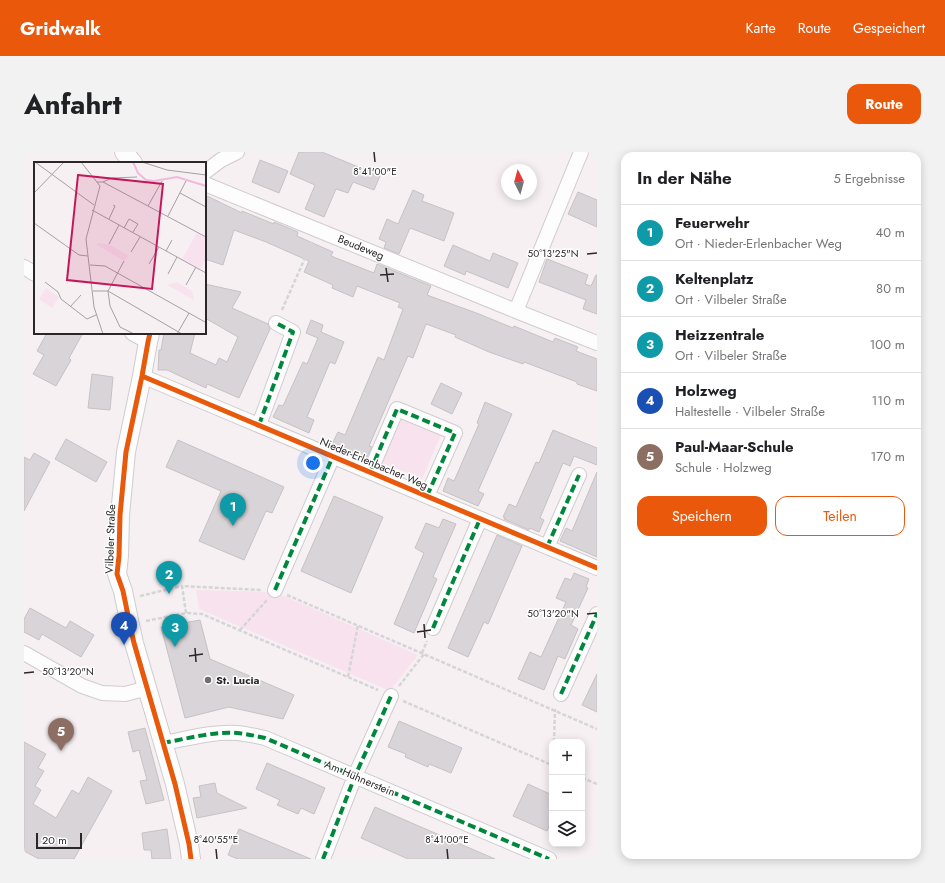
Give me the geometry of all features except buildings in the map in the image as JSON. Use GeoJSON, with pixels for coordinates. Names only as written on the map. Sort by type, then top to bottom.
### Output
{"type":"FeatureCollection","features":[{"type":"Feature","properties":{"kind":"street"},"geometry":{"type":"LineString","coordinates":[[124,152],[132,162]]}},
{"type":"Feature","properties":{"kind":"street"},"geometry":{"type":"LineString","coordinates":[[206,171],[221,160],[237,152]]}},
{"type":"Feature","properties":{"kind":"street"},"geometry":{"type":"LineString","coordinates":[[516,311],[581,152]]}},
{"type":"Feature","properties":{"kind":"street","name":"Beudeweg"},"geometry":{"type":"LineString","coordinates":[[206,184],[597,343]]}},
{"type":"Feature","properties":{"kind":"street"},"geometry":{"type":"LineString","coordinates":[[24,267],[34,273]]}},
{"type":"Feature","properties":{"kind":"street"},"geometry":{"type":"LineString","coordinates":[[259,425],[293,332],[276,323]]}},
{"type":"Feature","properties":{"kind":"street"},"geometry":{"type":"LineString","coordinates":[[135,334],[149,338]]}},
{"type":"Feature","properties":{"kind":"street","name":"Vilbeler Straße"},"geometry":{"type":"LineString","coordinates":[[149,338],[126,452],[120,515],[117,574],[178,796],[191,859]]}},
{"type":"Feature","properties":{"kind":"street","name":"Nieder-Erlenbacher Weg"},"geometry":{"type":"LineString","coordinates":[[142,376],[597,568]]}},
{"type":"Feature","properties":{"kind":"street","name":"Nieder-Erlenbacher Weg"},"geometry":{"type":"LineString","coordinates":[[370,472],[397,409],[455,433],[428,496]]}},
{"type":"Feature","properties":{"kind":"street","name":"Nieder-Erlenbacher Weg"},"geometry":{"type":"LineString","coordinates":[[275,590],[333,456]]}},
{"type":"Feature","properties":{"kind":"street"},"geometry":{"type":"LineString","coordinates":[[547,547],[579,475]]}},
{"type":"Feature","properties":{"kind":"street"},"geometry":{"type":"LineString","coordinates":[[433,628],[480,519]]}},
{"type":"Feature","properties":{"kind":"street"},"geometry":{"type":"LineString","coordinates":[[561,694],[597,614]]}},
{"type":"Feature","properties":{"kind":"street"},"geometry":{"type":"LineString","coordinates":[[24,653],[82,686],[102,693],[125,694],[148,688]]}},
{"type":"Feature","properties":{"kind":"street"},"geometry":{"type":"LineString","coordinates":[[323,859],[354,776],[391,696]]}},
{"type":"Feature","properties":{"kind":"street","name":"Am Hühnerstein"},"geometry":{"type":"LineString","coordinates":[[163,743],[220,733],[236,733],[265,738],[549,859]]}},
{"type":"Feature","properties":{"kind":"path"},"geometry":{"type":"LineString","coordinates":[[276,323],[317,230]]}},
{"type":"Feature","properties":{"kind":"path"},"geometry":{"type":"LineString","coordinates":[[182,586],[186,613]]}},
{"type":"Feature","properties":{"kind":"path"},"geometry":{"type":"LineString","coordinates":[[153,593],[182,586],[275,590],[597,729]]}},
{"type":"Feature","properties":{"kind":"path"},"geometry":{"type":"LineString","coordinates":[[240,630],[275,590]]}},
{"type":"Feature","properties":{"kind":"path"},"geometry":{"type":"LineString","coordinates":[[130,625],[186,613],[202,614],[549,764]]}},
{"type":"Feature","properties":{"kind":"path"},"geometry":{"type":"LineString","coordinates":[[348,677],[358,625]]}},
{"type":"Feature","properties":{"kind":"path"},"geometry":{"type":"LineString","coordinates":[[391,696],[424,654]]}},
{"type":"Feature","properties":{"kind":"path"},"geometry":{"type":"LineString","coordinates":[[554,739],[554,710],[561,694]]}},
{"type":"Feature","properties":{"kind":"path"},"geometry":{"type":"LineString","coordinates":[[585,779],[597,784]]}},
{"type":"Feature","properties":{"kind":"shaded area"},"geometry":{"type":"Polygon","coordinates":[[[400,418],[441,435],[422,479],[381,462],[400,418]]]}},
{"type":"Feature","properties":{"kind":"shaded area"},"geometry":{"type":"Polygon","coordinates":[[[196,590],[275,592],[418,655],[390,691],[199,609],[196,590]]]}},
{"type":"Feature","properties":{"kind":"marked path"},"geometry":{"type":"LineString","coordinates":[[259,425],[293,332],[276,323]]}},
{"type":"Feature","properties":{"kind":"marked path"},"geometry":{"type":"LineString","coordinates":[[370,472],[397,409],[455,433],[427,496]]}},
{"type":"Feature","properties":{"kind":"marked path"},"geometry":{"type":"LineString","coordinates":[[275,590],[333,456]]}},
{"type":"Feature","properties":{"kind":"marked path"},"geometry":{"type":"LineString","coordinates":[[547,547],[579,475]]}},
{"type":"Feature","properties":{"kind":"marked path"},"geometry":{"type":"LineString","coordinates":[[433,628],[480,519]]}},
{"type":"Feature","properties":{"kind":"marked path"},"geometry":{"type":"LineString","coordinates":[[561,694],[597,614]]}},
{"type":"Feature","properties":{"kind":"marked path"},"geometry":{"type":"LineString","coordinates":[[323,859],[355,776],[391,696]]}},
{"type":"Feature","properties":{"kind":"marked path"},"geometry":{"type":"LineString","coordinates":[[163,743],[210,734],[228,733],[237,733],[265,738],[549,859]]}},
{"type":"Feature","properties":{"kind":"cycle path"},"geometry":{"type":"LineString","coordinates":[[150,334],[126,452],[120,515],[117,574],[123,591],[134,643],[175,784],[191,859]]}},
{"type":"Feature","properties":{"kind":"cycle path"},"geometry":{"type":"LineString","coordinates":[[142,376],[597,568]]}},
{"type":"Feature","properties":{"kind":"place","name":"Feuerwehr"},"geometry":{"type":"Point","coordinates":[233,526]}},
{"type":"Feature","properties":{"kind":"place","name":"Keltenplatz"},"geometry":{"type":"Point","coordinates":[169,594]}},
{"type":"Feature","properties":{"kind":"place","name":"Holzweg"},"geometry":{"type":"Point","coordinates":[124,645]}},
{"type":"Feature","properties":{"kind":"place","name":"Heizzentrale"},"geometry":{"type":"Point","coordinates":[175,647]}},
{"type":"Feature","properties":{"kind":"place","name":"St. Lucia"},"geometry":{"type":"Point","coordinates":[208,680]}},
{"type":"Feature","properties":{"kind":"place","name":"Paul-Maar-Schule"},"geometry":{"type":"Point","coordinates":[61,751]}}]}
